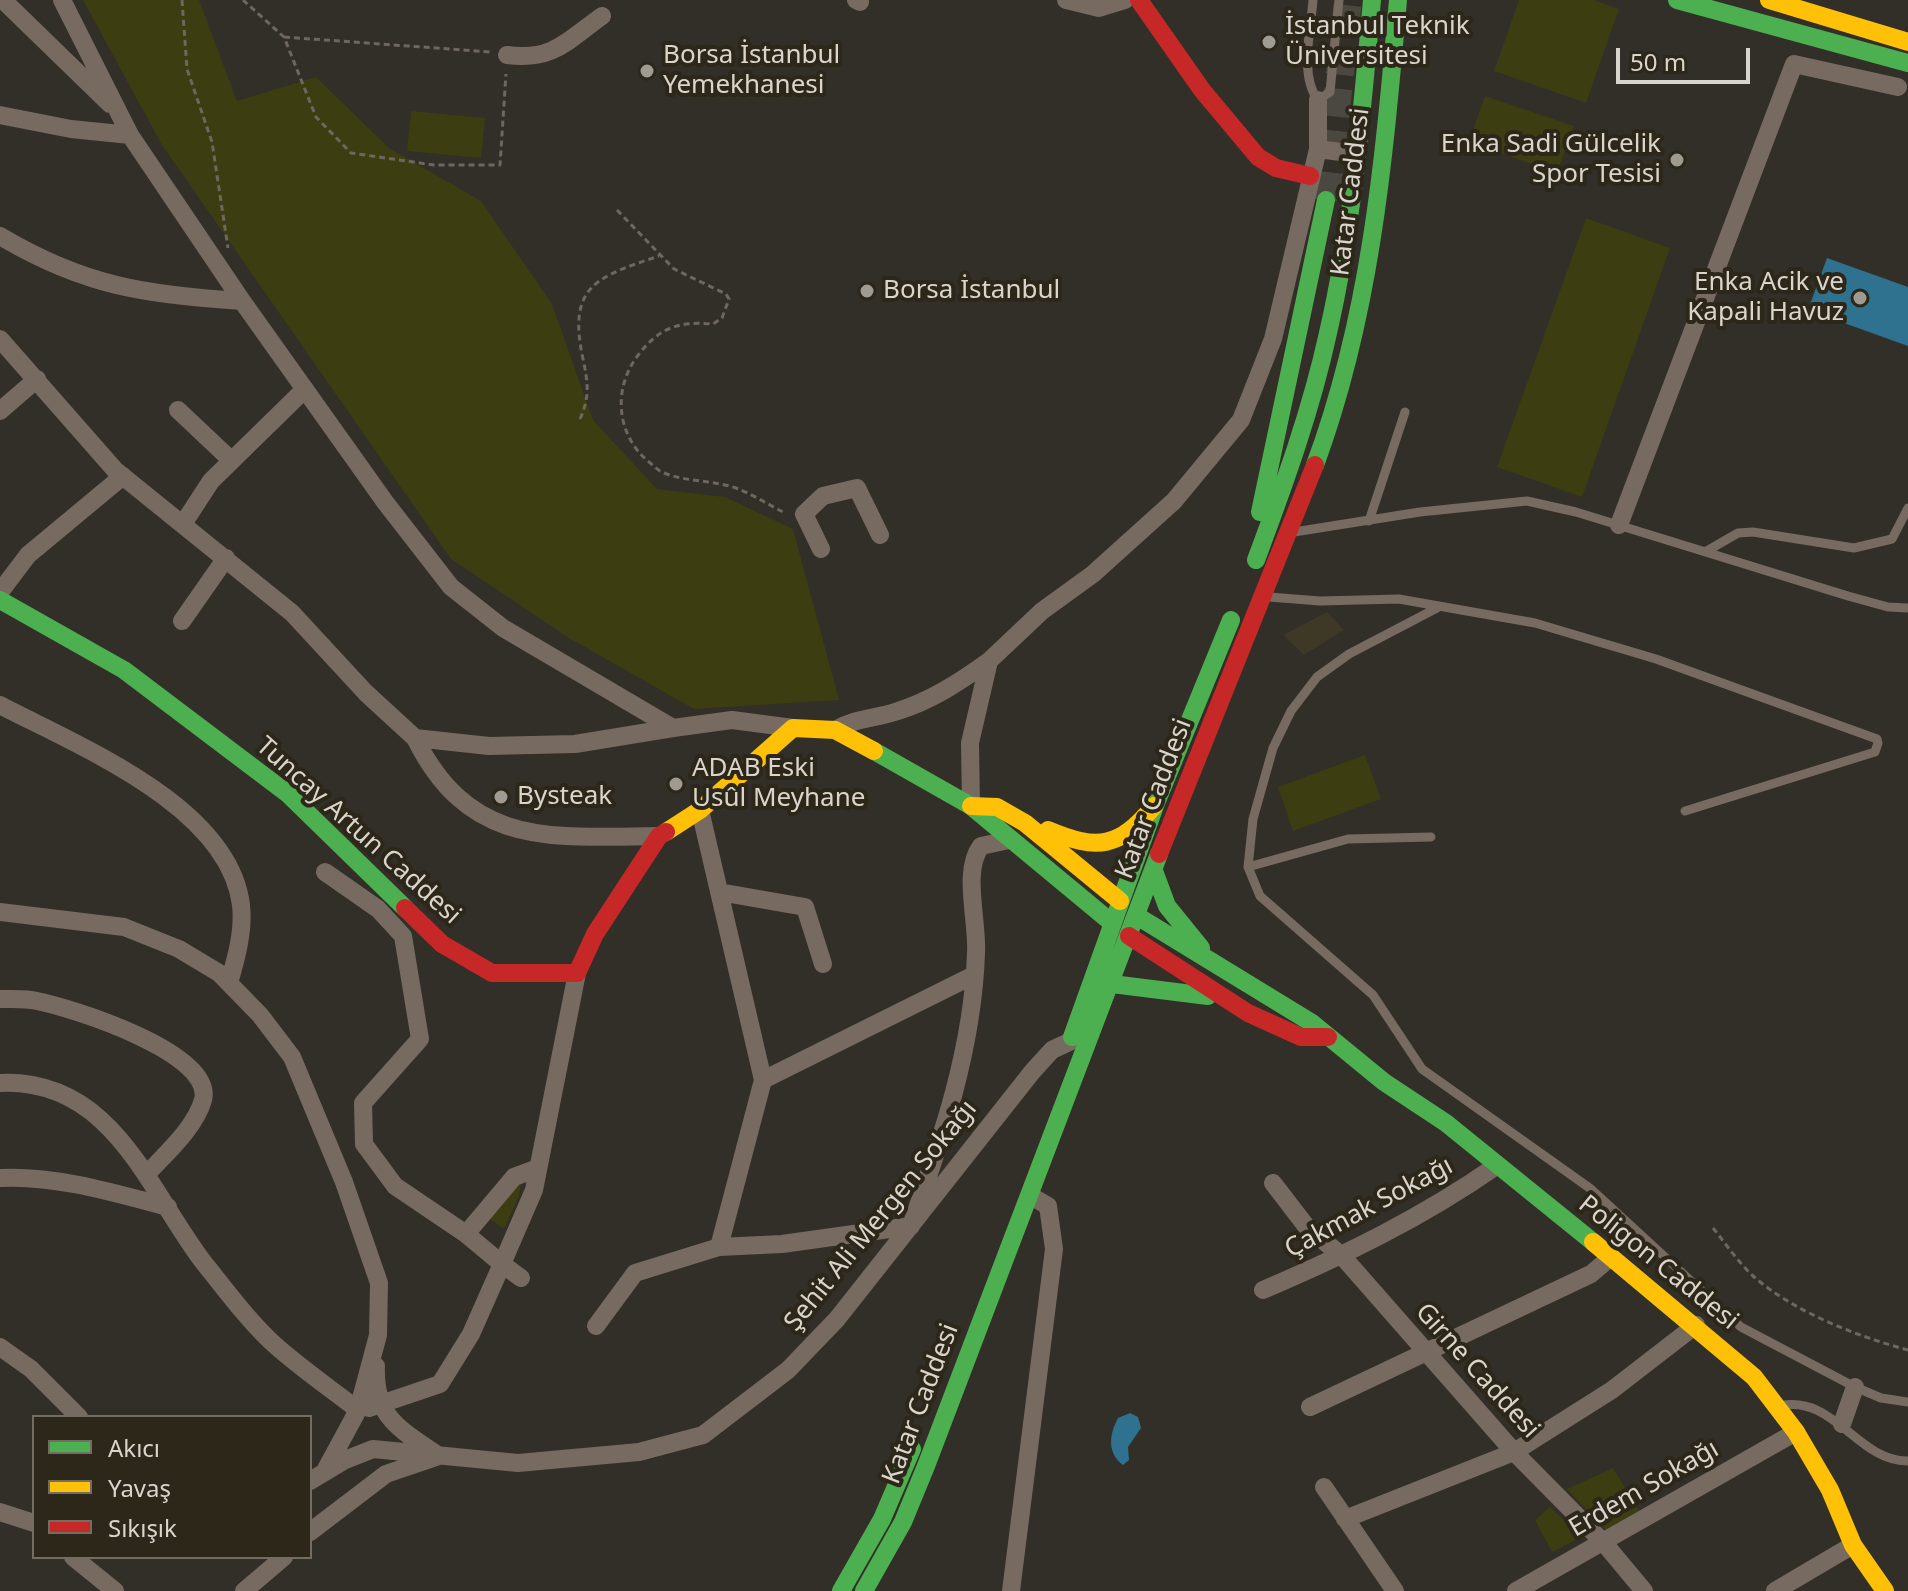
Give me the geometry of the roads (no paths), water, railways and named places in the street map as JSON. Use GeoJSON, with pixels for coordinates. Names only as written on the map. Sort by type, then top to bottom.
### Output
{"type":"FeatureCollection","features":[{"type":"Feature","properties":{"kind":"main road"},"geometry":{"type":"LineString","coordinates":[[1139,0],[1202,90],[1258,157],[1276,168],[1310,176]]}},
{"type":"Feature","properties":{"kind":"main road","name":"Katar Caddesi"},"geometry":{"type":"LineString","coordinates":[[1326,200],[1314,268],[1265,483],[1252,571],[1318,379],[1347,234],[1372,0]]}},
{"type":"Feature","properties":{"kind":"main road","name":"Katar Caddesi"},"geometry":{"type":"LineString","coordinates":[[841,1591],[882,1519],[1112,984],[1339,393],[1367,282],[1398,0]]}},
{"type":"Feature","properties":{"kind":"main road"},"geometry":{"type":"LineString","coordinates":[[1393,55],[1407,26],[1411,0]]}},
{"type":"Feature","properties":{"kind":"main road"},"geometry":{"type":"LineString","coordinates":[[1677,0],[1908,63]]}},
{"type":"Feature","properties":{"kind":"main road"},"geometry":{"type":"LineString","coordinates":[[1739,0],[1776,4],[1908,42]]}},
{"type":"Feature","properties":{"kind":"main road"},"geometry":{"type":"LineString","coordinates":[[1356,154],[1383,157]]}},
{"type":"Feature","properties":{"kind":"main road"},"geometry":{"type":"LineString","coordinates":[[1356,154],[1365,159],[1369,169],[1365,198],[1376,217]]}},
{"type":"Feature","properties":{"kind":"main road","name":"Tuncay Artun Caddesi"},"geometry":{"type":"LineString","coordinates":[[2,603],[124,670],[288,794],[442,944],[492,973],[577,973]]}},
{"type":"Feature","properties":{"kind":"main road","name":"Katar Caddesi"},"geometry":{"type":"LineString","coordinates":[[864,1591],[903,1522],[1022,1192],[1120,901],[1156,803],[1237,606]]}},
{"type":"Feature","properties":{"kind":"main road"},"geometry":{"type":"LineString","coordinates":[[577,973],[595,934],[659,836],[700,810],[793,728],[835,730],[862,742],[971,806],[1112,923],[1223,999],[1301,1037],[1328,1037]]}},
{"type":"Feature","properties":{"kind":"main road"},"geometry":{"type":"LineString","coordinates":[[971,806],[997,807],[1025,823],[1076,843],[1105,845],[1132,832],[1156,803]]}},
{"type":"Feature","properties":{"kind":"main road","name":"Poligon Caddesi"},"geometry":{"type":"LineString","coordinates":[[1025,823],[1137,916],[1312,1023],[1384,1082],[1446,1123],[1696,1325],[1754,1377],[1780,1406],[1830,1490],[1853,1545],[1885,1591]]}},
{"type":"Feature","properties":{"kind":"main road"},"geometry":{"type":"LineString","coordinates":[[1154,871],[1176,919],[1220,967]]}},
{"type":"Feature","properties":{"kind":"main road"},"geometry":{"type":"LineString","coordinates":[[1112,984],[1157,987],[1223,999]]}},
{"type":"Feature","properties":{"kind":"street"},"geometry":{"type":"LineString","coordinates":[[3,0],[119,113]]}},
{"type":"Feature","properties":{"kind":"street"},"geometry":{"type":"LineString","coordinates":[[62,0],[130,135],[242,301],[451,587],[503,628],[673,728]]}},
{"type":"Feature","properties":{"kind":"street"},"geometry":{"type":"LineString","coordinates":[[1066,0],[1099,8],[1125,0]]}},
{"type":"Feature","properties":{"kind":"street"},"geometry":{"type":"LineString","coordinates":[[507,55],[535,58],[556,49],[602,16]]}},
{"type":"Feature","properties":{"kind":"street"},"geometry":{"type":"LineString","coordinates":[[1619,525],[1794,64],[1898,87]]}},
{"type":"Feature","properties":{"kind":"street"},"geometry":{"type":"LineString","coordinates":[[835,730],[854,719],[892,713],[944,693],[989,661],[1042,611],[1093,574],[1174,501],[1241,420],[1273,339],[1318,149],[1318,100]]}},
{"type":"Feature","properties":{"kind":"street"},"geometry":{"type":"LineString","coordinates":[[0,115],[71,129],[130,135]]}},
{"type":"Feature","properties":{"kind":"street"},"geometry":{"type":"LineString","coordinates":[[1318,149],[1356,154]]}},
{"type":"Feature","properties":{"kind":"street"},"geometry":{"type":"LineString","coordinates":[[0,236],[92,281],[152,295],[242,301]]}},
{"type":"Feature","properties":{"kind":"street"},"geometry":{"type":"LineString","coordinates":[[0,339],[123,476],[292,613],[366,693],[415,738],[427,762],[453,796],[506,828],[561,837],[659,836]]}},
{"type":"Feature","properties":{"kind":"street"},"geometry":{"type":"LineString","coordinates":[[0,411],[37,379]]}},
{"type":"Feature","properties":{"kind":"street"},"geometry":{"type":"LineString","coordinates":[[183,524],[211,481],[305,389]]}},
{"type":"Feature","properties":{"kind":"street"},"geometry":{"type":"LineString","coordinates":[[178,410],[231,460]]}},
{"type":"Feature","properties":{"kind":"street"},"geometry":{"type":"LineString","coordinates":[[2,603],[28,555],[123,476]]}},
{"type":"Feature","properties":{"kind":"street"},"geometry":{"type":"LineString","coordinates":[[821,549],[804,514],[823,496],[857,488],[880,535]]}},
{"type":"Feature","properties":{"kind":"street"},"geometry":{"type":"LineString","coordinates":[[182,621],[226,558]]}},
{"type":"Feature","properties":{"kind":"street"},"geometry":{"type":"LineString","coordinates":[[971,806],[970,743],[989,661]]}},
{"type":"Feature","properties":{"kind":"street"},"geometry":{"type":"LineString","coordinates":[[1,707],[124,772],[198,824],[218,846],[234,876],[242,909],[238,950],[229,983]]}},
{"type":"Feature","properties":{"kind":"street"},"geometry":{"type":"LineString","coordinates":[[415,738],[489,746],[575,744],[732,720],[793,728]]}},
{"type":"Feature","properties":{"kind":"street"},"geometry":{"type":"LineString","coordinates":[[700,810],[763,1080],[719,1247]]}},
{"type":"Feature","properties":{"kind":"street"},"geometry":{"type":"LineString","coordinates":[[596,1326],[635,1273],[719,1247],[782,1244],[911,1226],[969,1034],[975,905],[970,865],[981,846],[1009,840]]}},
{"type":"Feature","properties":{"kind":"street"},"geometry":{"type":"LineString","coordinates":[[325,872],[378,909],[403,936],[420,1039],[412,1051],[376,1084],[363,1103],[364,1144],[395,1186],[466,1234],[521,1278]]}},
{"type":"Feature","properties":{"kind":"street"},"geometry":{"type":"LineString","coordinates":[[719,892],[805,907],[823,964]]}},
{"type":"Feature","properties":{"kind":"street"},"geometry":{"type":"LineString","coordinates":[[0,912],[124,927],[179,949],[219,973],[292,1057],[344,1182],[379,1283],[376,1378],[380,1406],[396,1427],[439,1456]]}},
{"type":"Feature","properties":{"kind":"street"},"geometry":{"type":"LineString","coordinates":[[396,929],[410,914]]}},
{"type":"Feature","properties":{"kind":"street"},"geometry":{"type":"LineString","coordinates":[[0,1083],[21,1082],[68,1098],[103,1121],[131,1148],[203,1261],[274,1344],[358,1410],[380,1406],[440,1384],[471,1334],[534,1190],[577,973]]}},
{"type":"Feature","properties":{"kind":"street"},"geometry":{"type":"LineString","coordinates":[[763,1080],[974,975]]}},
{"type":"Feature","properties":{"kind":"street"},"geometry":{"type":"LineString","coordinates":[[0,999],[34,1000],[82,1014],[166,1050],[189,1065],[199,1077],[204,1098],[189,1126],[147,1174]]}},
{"type":"Feature","properties":{"kind":"street","name":"Şehit Ali Mergen Sokağı"},"geometry":{"type":"LineString","coordinates":[[317,1477],[373,1449],[518,1463],[639,1452],[703,1435],[788,1370],[837,1319],[1032,1072],[1052,1050],[1071,1041]]}},
{"type":"Feature","properties":{"kind":"street","name":"Çakmak Sokağı"},"geometry":{"type":"LineString","coordinates":[[1263,1290],[1343,1257],[1439,1206],[1496,1166]]}},
{"type":"Feature","properties":{"kind":"street"},"geometry":{"type":"LineString","coordinates":[[466,1234],[514,1177],[538,1168]]}},
{"type":"Feature","properties":{"kind":"street"},"geometry":{"type":"LineString","coordinates":[[0,1178],[17,1177],[106,1191],[168,1207]]}},
{"type":"Feature","properties":{"kind":"street","name":"Girne Caddesi"},"geometry":{"type":"LineString","coordinates":[[1273,1183],[1306,1226],[1343,1257],[1425,1354],[1514,1452],[1604,1543],[1644,1591]]}},
{"type":"Feature","properties":{"kind":"street"},"geometry":{"type":"LineString","coordinates":[[1011,1591],[1054,1249],[1048,1206],[1022,1192]]}},
{"type":"Feature","properties":{"kind":"street"},"geometry":{"type":"LineString","coordinates":[[1310,1407],[1591,1274],[1611,1257]]}},
{"type":"Feature","properties":{"kind":"street"},"geometry":{"type":"LineString","coordinates":[[1345,1519],[1514,1452],[1612,1390],[1696,1325]]}},
{"type":"Feature","properties":{"kind":"street"},"geometry":{"type":"LineString","coordinates":[[317,1477],[358,1410],[378,1335]]}},
{"type":"Feature","properties":{"kind":"street"},"geometry":{"type":"LineString","coordinates":[[0,1347],[31,1369],[77,1415]]}},
{"type":"Feature","properties":{"kind":"street"},"geometry":{"type":"LineString","coordinates":[[1842,1424],[1855,1387]]}},
{"type":"Feature","properties":{"kind":"street","name":"Erdem Sokağı"},"geometry":{"type":"LineString","coordinates":[[1516,1591],[1796,1432]]}},
{"type":"Feature","properties":{"kind":"street"},"geometry":{"type":"LineString","coordinates":[[312,1530],[386,1474],[439,1456]]}},
{"type":"Feature","properties":{"kind":"street"},"geometry":{"type":"LineString","coordinates":[[1324,1487],[1395,1591]]}},
{"type":"Feature","properties":{"kind":"street"},"geometry":{"type":"LineString","coordinates":[[0,1512],[32,1522]]}},
{"type":"Feature","properties":{"kind":"street"},"geometry":{"type":"LineString","coordinates":[[1775,1591],[1853,1545]]}},
{"type":"Feature","properties":{"kind":"street"},"geometry":{"type":"LineString","coordinates":[[75,1559],[115,1591]]}},
{"type":"Feature","properties":{"kind":"street"},"geometry":{"type":"LineString","coordinates":[[244,1591],[282,1559]]}},
{"type":"Feature","properties":{"kind":"lane"},"geometry":{"type":"LineString","coordinates":[[1313,0],[1308,60],[1311,91],[1318,100],[1330,92],[1339,0]]}},
{"type":"Feature","properties":{"kind":"lane"},"geometry":{"type":"LineString","coordinates":[[1369,521],[1405,412]]}},
{"type":"Feature","properties":{"kind":"lane"},"geometry":{"type":"LineString","coordinates":[[1287,533],[1527,501],[1619,525],[1848,596],[1888,607],[1908,608]]}},
{"type":"Feature","properties":{"kind":"lane"},"geometry":{"type":"LineString","coordinates":[[1705,552],[1738,533],[1753,532],[1827,545],[1873,546],[1892,539],[1908,508]]}},
{"type":"Feature","properties":{"kind":"lane"},"geometry":{"type":"LineString","coordinates":[[1262,596],[1320,601],[1399,599],[1535,623],[1656,659],[1877,739],[1875,752],[1685,811]]}},
{"type":"Feature","properties":{"kind":"lane"},"geometry":{"type":"LineString","coordinates":[[1437,608],[1349,654],[1317,677],[1291,711],[1273,748],[1257,805],[1248,867],[1260,896],[1373,995],[1390,1018],[1407,1051],[1422,1069],[1591,1189],[1741,1327],[1855,1387],[1881,1398],[1908,1402]]}},
{"type":"Feature","properties":{"kind":"lane"},"geometry":{"type":"LineString","coordinates":[[1248,867],[1348,839],[1431,837]]}},
{"type":"Feature","properties":{"kind":"lane"},"geometry":{"type":"LineString","coordinates":[[1780,1406],[1811,1406],[1842,1424],[1879,1454],[1908,1461]]}},
{"type":"Feature","properties":{"kind":"water","name":"Enka Acik ve Kapali Havuz"},"geometry":{"type":"Polygon","coordinates":[[[1827,258],[1908,287],[1908,346],[1808,310],[1827,258]]]}},
{"type":"Feature","properties":{"kind":"water"},"geometry":{"type":"Polygon","coordinates":[[[1130,1413],[1138,1417],[1141,1428],[1128,1447],[1129,1460],[1123,1465],[1114,1455],[1111,1437],[1118,1418],[1130,1413]]]}},
{"type":"Feature","properties":{"kind":"tunnel"},"geometry":{"type":"LineString","coordinates":[[1326,200],[1348,0]]}},
{"type":"Feature","properties":{"kind":"place","name":"İstanbul Teknik Üniversitesi"},"geometry":{"type":"Point","coordinates":[1269,42]}},
{"type":"Feature","properties":{"kind":"place","name":"Borsa İstanbul Yemekhanesi"},"geometry":{"type":"Point","coordinates":[647,71]}},
{"type":"Feature","properties":{"kind":"place","name":"Enka Sadi Gülcelik Spor Tesisi"},"geometry":{"type":"Point","coordinates":[1677,160]}},
{"type":"Feature","properties":{"kind":"place","name":"Borsa İstanbul"},"geometry":{"type":"Point","coordinates":[867,291]}},
{"type":"Feature","properties":{"kind":"place","name":"Enka Acik ve Kapali Havuz"},"geometry":{"type":"Point","coordinates":[1860,298]}},
{"type":"Feature","properties":{"kind":"place","name":"ADAB Eski Usûl Meyhane"},"geometry":{"type":"Point","coordinates":[676,784]}},
{"type":"Feature","properties":{"kind":"place","name":"Bysteak"},"geometry":{"type":"Point","coordinates":[501,797]}}]}
